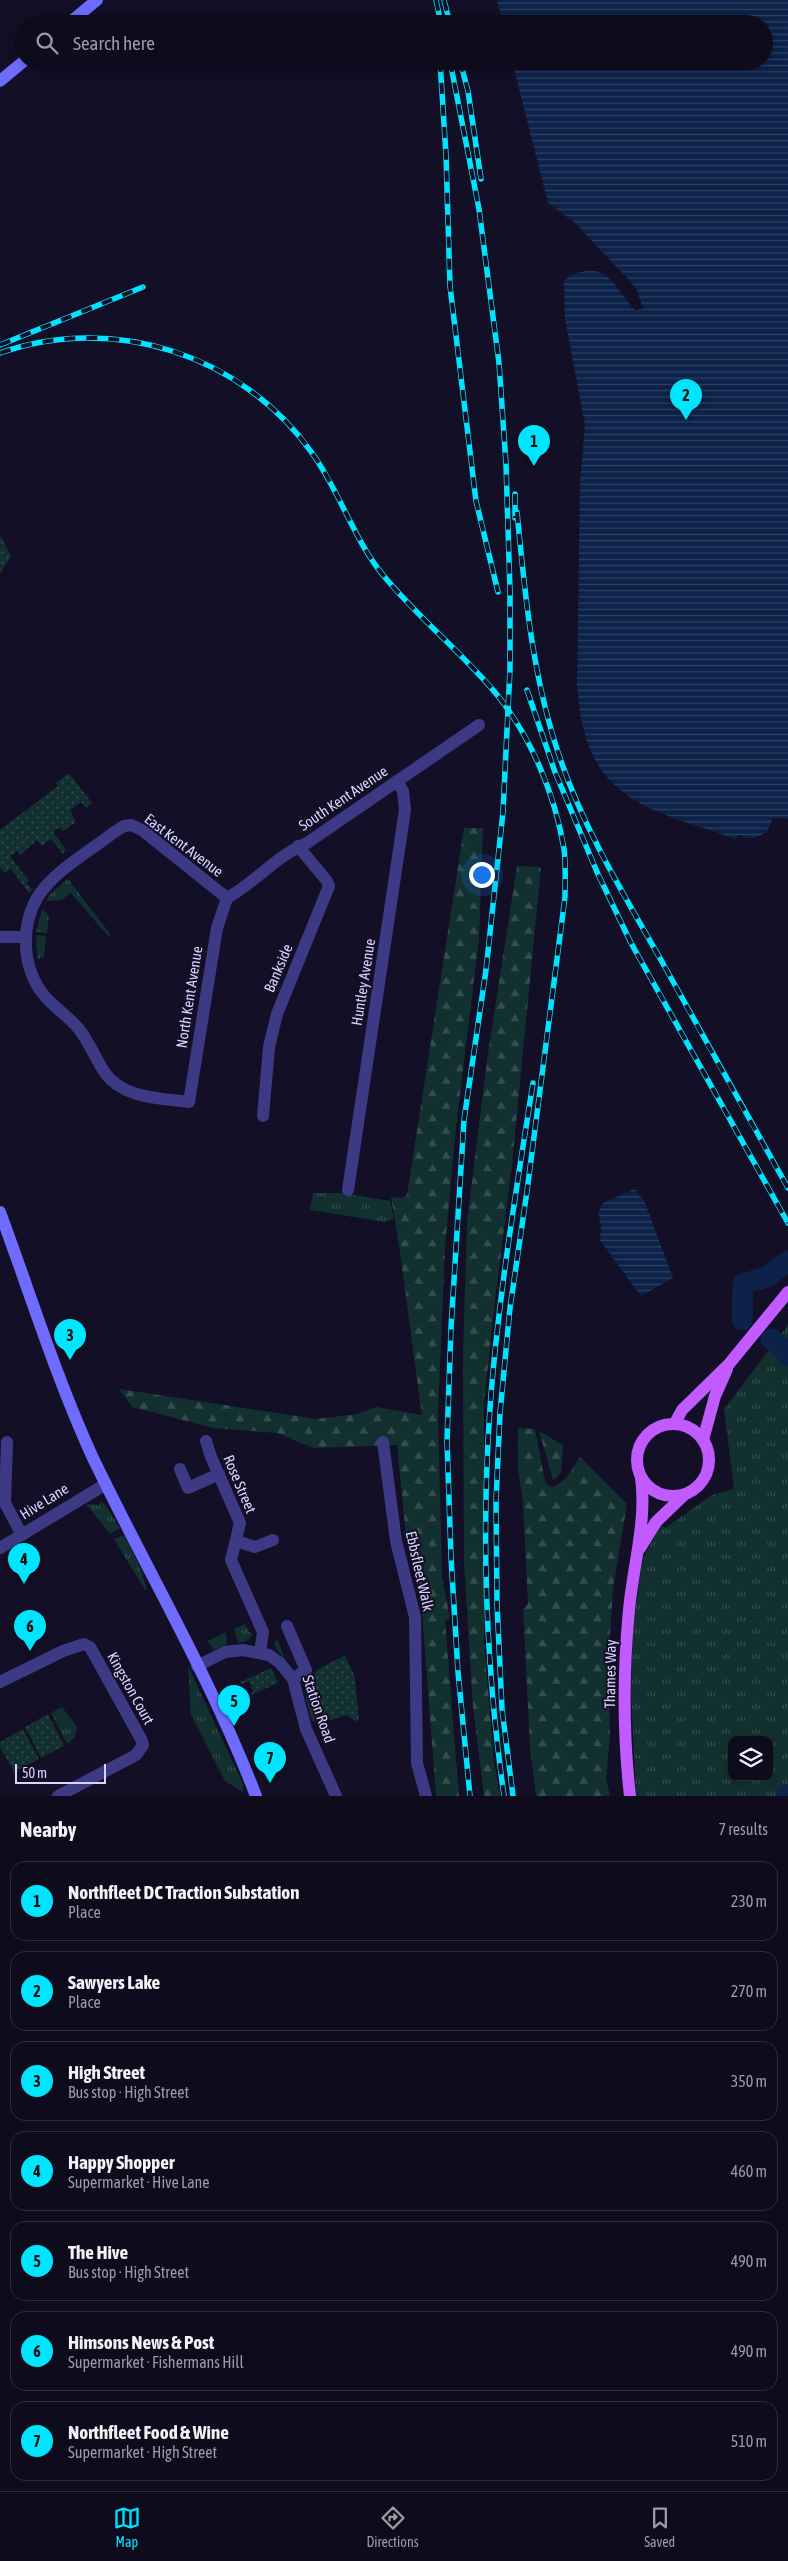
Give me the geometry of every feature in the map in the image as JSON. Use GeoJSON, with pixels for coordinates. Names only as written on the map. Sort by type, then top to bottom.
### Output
{"type":"FeatureCollection","features":[{"type":"Feature","properties":{"kind":"main road"},"geometry":{"type":"LineString","coordinates":[[77,15],[92,1]]}},
{"type":"Feature","properties":{"kind":"main road"},"geometry":{"type":"LineString","coordinates":[[0,81],[15,68]]}},
{"type":"Feature","properties":{"kind":"main road"},"geometry":{"type":"LineString","coordinates":[[0,1212],[5,1239],[66,1393],[106,1484],[237,1749],[256,1796]]}},
{"type":"Feature","properties":{"kind":"main road"},"geometry":{"type":"LineString","coordinates":[[675,1424],[682,1410],[729,1364],[788,1292]]}},
{"type":"Feature","properties":{"kind":"main road"},"geometry":{"type":"LineString","coordinates":[[703,1440],[715,1396],[729,1364]]}},
{"type":"Feature","properties":{"kind":"main road"},"geometry":{"type":"LineString","coordinates":[[675,1424],[694,1430],[703,1440],[708,1450],[705,1475],[695,1488],[684,1495],[661,1494],[652,1489],[641,1478],[637,1460],[643,1441],[661,1427],[675,1424]]}},
{"type":"Feature","properties":{"kind":"main road","name":"Thames Way"},"geometry":{"type":"LineString","coordinates":[[630,1796],[626,1749],[626,1661],[628,1620],[643,1510],[641,1478]]}},
{"type":"Feature","properties":{"kind":"main road","name":"Thames Way"},"geometry":{"type":"LineString","coordinates":[[637,1553],[656,1522],[684,1495]]}},
{"type":"Feature","properties":{"kind":"street","name":"South Kent Avenue"},"geometry":{"type":"LineString","coordinates":[[227,898],[249,885],[286,852],[298,846],[480,725]]}},
{"type":"Feature","properties":{"kind":"street","name":"Huntley Avenue"},"geometry":{"type":"LineString","coordinates":[[348,1190],[406,810],[403,793],[397,781]]}},
{"type":"Feature","properties":{"kind":"street","name":"East Kent Avenue"},"geometry":{"type":"LineString","coordinates":[[26,937],[29,918],[39,895],[46,886],[126,826],[136,826],[142,830],[227,898]]}},
{"type":"Feature","properties":{"kind":"street","name":"Bankside"},"geometry":{"type":"LineString","coordinates":[[263,1116],[269,1047],[277,1014],[329,886],[298,846]]}},
{"type":"Feature","properties":{"kind":"street","name":"North Kent Avenue"},"geometry":{"type":"LineString","coordinates":[[26,937],[30,967],[39,988],[78,1028],[110,1078],[121,1088],[135,1094],[188,1102],[217,928],[227,898]]}},
{"type":"Feature","properties":{"kind":"street"},"geometry":{"type":"LineString","coordinates":[[0,937],[26,937]]}},
{"type":"Feature","properties":{"kind":"street","name":"Rose Street"},"geometry":{"type":"LineString","coordinates":[[206,1441],[240,1523],[232,1563],[263,1632],[260,1652]]}},
{"type":"Feature","properties":{"kind":"street"},"geometry":{"type":"LineString","coordinates":[[8,1442],[5,1503],[7,1511],[22,1535]]}},
{"type":"Feature","properties":{"kind":"street","name":"Ebbsfleet Walk"},"geometry":{"type":"LineString","coordinates":[[383,1442],[396,1540],[415,1617],[417,1763],[426,1796]]}},
{"type":"Feature","properties":{"kind":"street"},"geometry":{"type":"LineString","coordinates":[[180,1469],[188,1488],[219,1474]]}},
{"type":"Feature","properties":{"kind":"street","name":"Hive Lane"},"geometry":{"type":"LineString","coordinates":[[0,1548],[106,1484]]}},
{"type":"Feature","properties":{"kind":"street"},"geometry":{"type":"LineString","coordinates":[[236,1541],[255,1547],[273,1540]]}},
{"type":"Feature","properties":{"kind":"street"},"geometry":{"type":"LineString","coordinates":[[287,1626],[306,1670],[293,1679]]}},
{"type":"Feature","properties":{"kind":"street","name":"Kingston Court"},"geometry":{"type":"LineString","coordinates":[[0,1682],[63,1650],[84,1644],[90,1647],[143,1745],[136,1755],[58,1796]]}},
{"type":"Feature","properties":{"kind":"street","name":"Station Road"},"geometry":{"type":"LineString","coordinates":[[197,1666],[230,1651],[248,1650],[260,1652],[276,1659],[293,1679],[306,1729],[336,1796]]}},
{"type":"Feature","properties":{"kind":"green space"},"geometry":{"type":"Polygon","coordinates":[[[0,535],[11,556],[0,574],[0,535]]]}},
{"type":"Feature","properties":{"kind":"green space"},"geometry":{"type":"Polygon","coordinates":[[[69,773],[92,803],[86,808],[81,802],[70,810],[76,822],[63,831],[60,827],[53,832],[66,850],[63,854],[51,839],[42,846],[37,840],[20,855],[17,851],[10,856],[29,881],[26,883],[32,889],[29,893],[11,869],[5,873],[0,867],[0,830],[58,786],[56,783],[69,773]]]}},
{"type":"Feature","properties":{"kind":"green space"},"geometry":{"type":"Polygon","coordinates":[[[464,828],[483,828],[479,939],[456,1127],[445,1247],[438,1413],[442,1576],[450,1619],[445,1620],[459,1796],[436,1796],[421,1598],[407,1546],[397,1445],[313,1448],[278,1433],[214,1428],[132,1407],[119,1389],[316,1419],[357,1414],[377,1407],[422,1415],[391,1197],[402,1198],[407,1195],[464,828]]]}},
{"type":"Feature","properties":{"kind":"green space"},"geometry":{"type":"Polygon","coordinates":[[[517,866],[541,867],[512,1165],[484,1403],[484,1642],[494,1762],[500,1796],[484,1796],[473,1707],[464,1561],[463,1354],[467,1222],[488,1053],[517,866]]]}},
{"type":"Feature","properties":{"kind":"green space"},"geometry":{"type":"Polygon","coordinates":[[[68,879],[111,935],[108,936],[71,893],[61,900],[46,901],[51,893],[68,879]]]}},
{"type":"Feature","properties":{"kind":"green space"},"geometry":{"type":"Polygon","coordinates":[[[42,909],[49,915],[47,933],[36,932],[42,909]]]}},
{"type":"Feature","properties":{"kind":"green space"},"geometry":{"type":"Polygon","coordinates":[[[36,935],[46,936],[44,957],[37,959],[36,935]]]}},
{"type":"Feature","properties":{"kind":"green space"},"geometry":{"type":"Polygon","coordinates":[[[313,1193],[342,1193],[390,1201],[394,1219],[386,1222],[310,1210],[313,1193]]]}},
{"type":"Feature","properties":{"kind":"green space"},"geometry":{"type":"Polygon","coordinates":[[[788,1325],[788,1796],[636,1796],[631,1693],[633,1626],[643,1558],[661,1525],[665,1528],[712,1495],[734,1489],[724,1409],[788,1325]]]}},
{"type":"Feature","properties":{"kind":"green space"},"geometry":{"type":"Polygon","coordinates":[[[518,1428],[535,1429],[545,1482],[550,1487],[564,1480],[580,1457],[627,1504],[613,1589],[608,1663],[610,1735],[606,1779],[610,1796],[536,1796],[530,1747],[523,1609],[528,1604],[523,1503],[518,1469],[518,1428]]]}},
{"type":"Feature","properties":{"kind":"green space"},"geometry":{"type":"Polygon","coordinates":[[[539,1431],[563,1445],[561,1473],[553,1480],[539,1431]]]}},
{"type":"Feature","properties":{"kind":"green space"},"geometry":{"type":"Polygon","coordinates":[[[101,1501],[120,1528],[110,1534],[86,1504],[100,1505],[101,1501]]]}},
{"type":"Feature","properties":{"kind":"green space"},"geometry":{"type":"Polygon","coordinates":[[[124,1535],[140,1567],[147,1589],[145,1590],[114,1539],[124,1535]]]}},
{"type":"Feature","properties":{"kind":"green space"},"geometry":{"type":"Polygon","coordinates":[[[245,1624],[249,1632],[253,1634],[247,1641],[238,1643],[234,1629],[245,1624]]]}},
{"type":"Feature","properties":{"kind":"green space"},"geometry":{"type":"Polygon","coordinates":[[[226,1632],[227,1644],[214,1650],[207,1641],[226,1632]]]}},
{"type":"Feature","properties":{"kind":"green space"},"geometry":{"type":"Polygon","coordinates":[[[277,1638],[286,1662],[274,1645],[277,1638]]]}},
{"type":"Feature","properties":{"kind":"green space"},"geometry":{"type":"Polygon","coordinates":[[[345,1655],[355,1677],[359,1720],[355,1721],[347,1715],[330,1720],[312,1721],[306,1700],[306,1681],[317,1670],[345,1655]]]}},
{"type":"Feature","properties":{"kind":"green space"},"geometry":{"type":"Polygon","coordinates":[[[188,1666],[244,1786],[242,1787],[244,1793],[225,1781],[191,1715],[188,1666]]]}},
{"type":"Feature","properties":{"kind":"green space"},"geometry":{"type":"Polygon","coordinates":[[[271,1668],[278,1683],[247,1697],[253,1692],[249,1681],[242,1684],[240,1682],[271,1668]]]}},
{"type":"Feature","properties":{"kind":"green space"},"geometry":{"type":"Polygon","coordinates":[[[62,1707],[77,1727],[75,1737],[69,1743],[66,1742],[51,1713],[62,1707]]]}},
{"type":"Feature","properties":{"kind":"green space"},"geometry":{"type":"Polygon","coordinates":[[[48,1714],[64,1746],[41,1758],[25,1727],[48,1714]]]}},
{"type":"Feature","properties":{"kind":"green space"},"geometry":{"type":"Polygon","coordinates":[[[23,1729],[39,1759],[14,1772],[0,1747],[0,1742],[23,1729]]]}},
{"type":"Feature","properties":{"kind":"water"},"geometry":{"type":"Polygon","coordinates":[[[497,0],[788,0],[788,819],[773,818],[767,832],[755,838],[744,838],[742,835],[738,835],[736,840],[670,817],[640,803],[622,791],[597,764],[583,728],[577,685],[580,483],[585,425],[565,319],[564,282],[569,276],[576,273],[599,272],[612,282],[635,310],[643,309],[637,290],[630,281],[575,223],[548,203],[514,70],[773,70],[773,15],[501,15],[497,0]]]}},
{"type":"Feature","properties":{"kind":"water"},"geometry":{"type":"Polygon","coordinates":[[[634,1189],[644,1200],[673,1278],[641,1296],[600,1240],[601,1225],[598,1212],[603,1203],[634,1189]]]}},
{"type":"Feature","properties":{"kind":"waterway"},"geometry":{"type":"LineString","coordinates":[[742,1320],[743,1284],[767,1277],[788,1261]]}},
{"type":"Feature","properties":{"kind":"waterway"},"geometry":{"type":"LineString","coordinates":[[771,1339],[788,1356]]}},
{"type":"Feature","properties":{"kind":"railway"},"geometry":{"type":"LineString","coordinates":[[436,0],[439,15]]}},
{"type":"Feature","properties":{"kind":"railway"},"geometry":{"type":"LineString","coordinates":[[444,0],[448,15]]}},
{"type":"Feature","properties":{"kind":"railway"},"geometry":{"type":"LineString","coordinates":[[441,70],[446,155],[450,286],[476,501],[498,592]]}},
{"type":"Feature","properties":{"kind":"railway"},"geometry":{"type":"LineString","coordinates":[[452,70],[479,209],[499,363],[506,464],[510,591],[510,669],[503,812],[486,970],[464,1120],[451,1328],[447,1441],[451,1557],[458,1672],[470,1796]]}},
{"type":"Feature","properties":{"kind":"railway"},"geometry":{"type":"LineString","coordinates":[[462,70],[468,91],[481,179]]}},
{"type":"Feature","properties":{"kind":"railway"},"geometry":{"type":"LineString","coordinates":[[0,345],[143,287]]}},
{"type":"Feature","properties":{"kind":"railway"},"geometry":{"type":"LineString","coordinates":[[0,353],[43,342],[87,338],[131,341],[173,351],[213,368],[250,390],[283,419],[312,453],[331,483],[363,546],[383,575],[498,696],[521,730],[548,788],[555,808],[564,849],[565,897],[510,1308],[500,1413],[496,1501],[497,1604],[502,1709],[513,1796]]}},
{"type":"Feature","properties":{"kind":"railway"},"geometry":{"type":"LineString","coordinates":[[515,494],[515,518]]}},
{"type":"Feature","properties":{"kind":"railway"},"geometry":{"type":"LineString","coordinates":[[517,512],[527,607],[543,700],[551,731],[571,787],[593,838],[619,887],[788,1188]]}},
{"type":"Feature","properties":{"kind":"railway"},"geometry":{"type":"LineString","coordinates":[[527,690],[555,772],[597,872],[631,943],[788,1223]]}},
{"type":"Feature","properties":{"kind":"railway"},"geometry":{"type":"LineString","coordinates":[[504,1796],[489,1651],[486,1554],[487,1457],[493,1367],[514,1205],[533,1083]]}},
{"type":"Feature","properties":{"kind":"place","name":"Sawyers Lake"},"geometry":{"type":"Point","coordinates":[686,420]}},
{"type":"Feature","properties":{"kind":"place","name":"Northfleet DC Traction Substation"},"geometry":{"type":"Point","coordinates":[534,466]}},
{"type":"Feature","properties":{"kind":"place","name":"High Street"},"geometry":{"type":"Point","coordinates":[70,1360]}},
{"type":"Feature","properties":{"kind":"place","name":"Happy Shopper"},"geometry":{"type":"Point","coordinates":[24,1584]}},
{"type":"Feature","properties":{"kind":"place","name":"Himsons News & Post"},"geometry":{"type":"Point","coordinates":[30,1651]}},
{"type":"Feature","properties":{"kind":"place","name":"The Hive"},"geometry":{"type":"Point","coordinates":[234,1726]}},
{"type":"Feature","properties":{"kind":"place","name":"Northfleet Food & Wine"},"geometry":{"type":"Point","coordinates":[270,1783]}}]}
